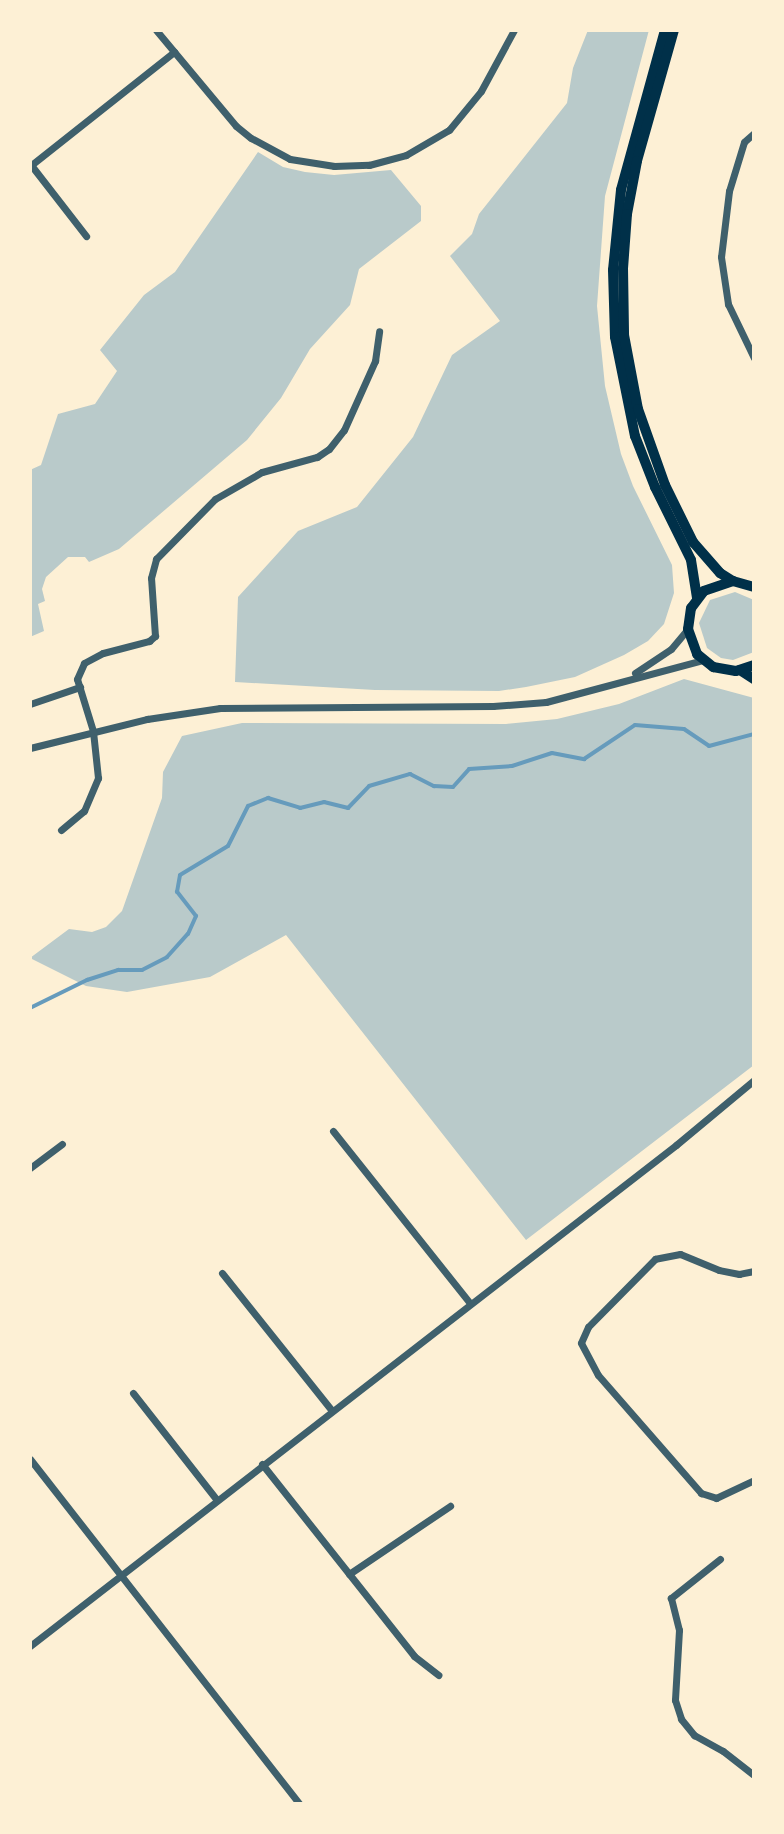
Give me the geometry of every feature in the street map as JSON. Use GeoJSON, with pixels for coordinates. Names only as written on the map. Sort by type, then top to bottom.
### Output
{"type":"FeatureCollection","features":[{"type":"Feature","properties":{"kind":"main road"},"geometry":{"type":"LineString","coordinates":[[665,30],[627,164],[617,217],[613,270],[615,337],[635,436],[669,518],[691,560],[697,599],[688,629],[692,646],[703,660],[724,670],[740,670],[754,665]]}},
{"type":"Feature","properties":{"kind":"main road"},"geometry":{"type":"LineString","coordinates":[[674,30],[637,161],[627,214],[623,268],[624,335],[638,409],[665,485],[693,542],[720,573],[733,581],[754,587]]}},
{"type":"Feature","properties":{"kind":"main road"},"geometry":{"type":"LineString","coordinates":[[697,599],[713,586],[733,581]]}},
{"type":"Feature","properties":{"kind":"main road"},"geometry":{"type":"LineString","coordinates":[[740,670],[754,679]]}},
{"type":"Feature","properties":{"kind":"street"},"geometry":{"type":"LineString","coordinates":[[156,30],[236,126],[268,149],[312,163],[369,165],[406,155],[449,130],[493,74],[514,30]]}},
{"type":"Feature","properties":{"kind":"street"},"geometry":{"type":"LineString","coordinates":[[86,236],[30,166],[174,52]]}},
{"type":"Feature","properties":{"kind":"street"},"geometry":{"type":"LineString","coordinates":[[752,134],[744,142],[729,191],[721,257],[728,304],[754,358]]}},
{"type":"Feature","properties":{"kind":"street"},"geometry":{"type":"LineString","coordinates":[[61,830],[84,811],[98,778],[93,731],[80,687],[79,671],[90,658],[155,636],[151,578],[156,559],[176,535],[215,499],[241,482],[283,465],[317,457],[336,442],[375,361],[379,331]]}},
{"type":"Feature","properties":{"kind":"street"},"geometry":{"type":"LineString","coordinates":[[629,678],[671,649],[688,629]]}},
{"type":"Feature","properties":{"kind":"street"},"geometry":{"type":"LineString","coordinates":[[30,748],[93,731],[220,708],[546,702],[703,660]]}},
{"type":"Feature","properties":{"kind":"street"},"geometry":{"type":"LineString","coordinates":[[30,704],[80,687]]}},
{"type":"Feature","properties":{"kind":"street"},"geometry":{"type":"LineString","coordinates":[[30,1646],[676,1145],[754,1080]]}},
{"type":"Feature","properties":{"kind":"street"},"geometry":{"type":"LineString","coordinates":[[333,1131],[470,1303]]}},
{"type":"Feature","properties":{"kind":"street"},"geometry":{"type":"LineString","coordinates":[[30,1168],[62,1144]]}},
{"type":"Feature","properties":{"kind":"street"},"geometry":{"type":"LineString","coordinates":[[754,1271],[739,1274],[719,1270],[680,1254],[655,1259],[588,1327],[581,1343],[586,1356],[701,1493],[712,1498],[754,1480]]}},
{"type":"Feature","properties":{"kind":"street"},"geometry":{"type":"LineString","coordinates":[[222,1273],[332,1411]]}},
{"type":"Feature","properties":{"kind":"street"},"geometry":{"type":"LineString","coordinates":[[133,1393],[217,1500]]}},
{"type":"Feature","properties":{"kind":"street"},"geometry":{"type":"LineString","coordinates":[[30,1459],[300,1804]]}},
{"type":"Feature","properties":{"kind":"street"},"geometry":{"type":"LineString","coordinates":[[262,1464],[414,1656],[438,1675]]}},
{"type":"Feature","properties":{"kind":"street"},"geometry":{"type":"LineString","coordinates":[[349,1574],[450,1506]]}},
{"type":"Feature","properties":{"kind":"street"},"geometry":{"type":"LineString","coordinates":[[720,1559],[671,1598],[679,1630],[675,1700],[681,1719],[694,1735],[723,1751],[754,1775]]}},
{"type":"Feature","properties":{"kind":"shaded area"},"geometry":{"type":"Polygon","coordinates":[[[588,30],[649,30],[605,196],[597,306],[605,386],[621,454],[633,486],[672,565],[674,593],[664,624],[648,641],[575,677],[499,691],[375,690],[235,682],[238,597],[298,531],[357,507],[413,437],[452,355],[500,321],[450,256],[472,234],[479,214],[567,103],[573,68],[588,30]]]}},
{"type":"Feature","properties":{"kind":"shaded area"},"geometry":{"type":"Polygon","coordinates":[[[258,152],[283,167],[305,172],[334,175],[391,170],[421,206],[421,221],[359,269],[350,305],[310,349],[281,398],[247,440],[119,549],[89,562],[85,557],[68,557],[46,577],[42,589],[45,601],[38,604],[44,631],[30,637],[30,470],[41,465],[58,414],[95,404],[117,371],[100,350],[144,295],[175,272],[258,152]]]}},
{"type":"Feature","properties":{"kind":"shaded area"},"geometry":{"type":"Polygon","coordinates":[[[735,592],[754,600],[754,652],[733,660],[721,658],[707,648],[699,623],[710,600],[735,592]]]}},
{"type":"Feature","properties":{"kind":"shaded area"},"geometry":{"type":"Polygon","coordinates":[[[684,679],[754,698],[754,1065],[526,1240],[286,935],[210,977],[127,992],[86,986],[30,958],[69,929],[92,932],[106,927],[122,911],[162,798],[163,772],[182,736],[242,723],[506,724],[557,719],[619,704],[684,679]]]}},
{"type":"Feature","properties":{"kind":"waterway"},"geometry":{"type":"LineString","coordinates":[[30,1008],[87,980],[118,970],[142,970],[167,957],[188,934],[196,916],[177,892],[180,875],[228,846],[248,806],[268,798],[300,808],[324,802],[348,808],[369,786],[410,774],[434,786],[453,787],[469,769],[512,766],[552,753],[584,759],[635,725],[684,729],[709,746],[754,734]]}}]}
